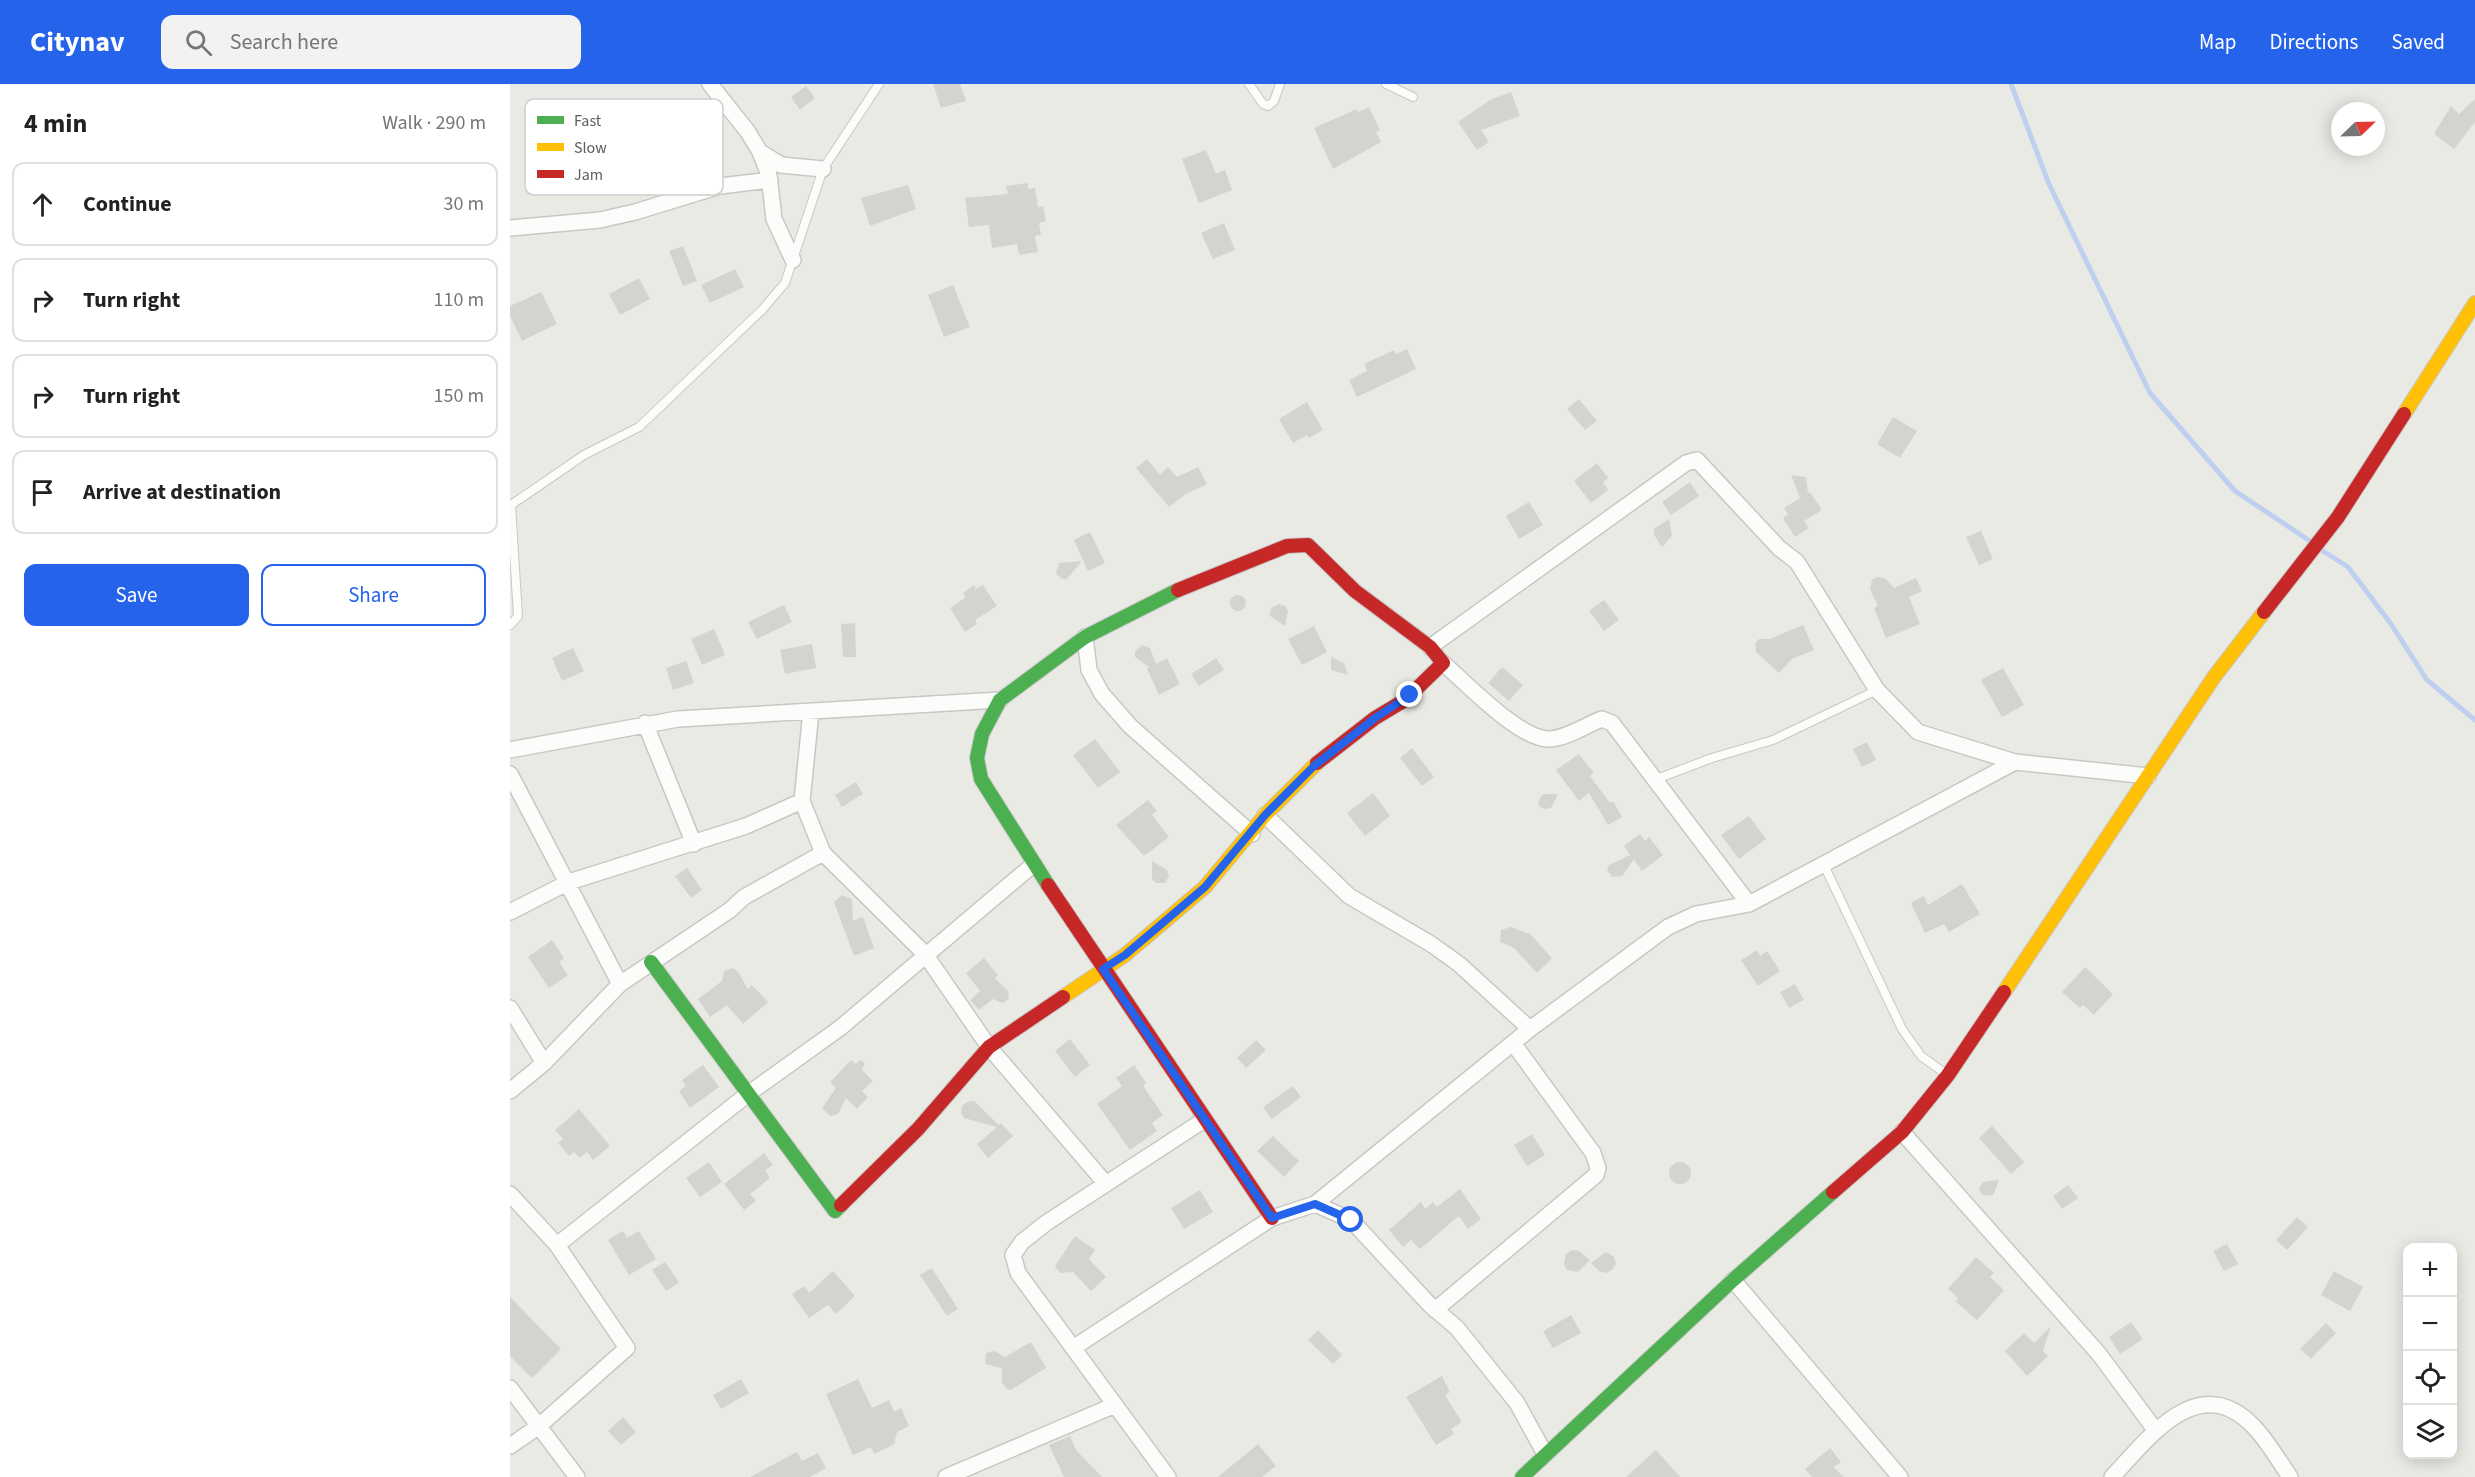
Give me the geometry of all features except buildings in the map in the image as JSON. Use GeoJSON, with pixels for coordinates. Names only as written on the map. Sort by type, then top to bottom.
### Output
{"type":"FeatureCollection","features":[{"type":"Feature","properties":{"kind":"street"},"geometry":{"type":"LineString","coordinates":[[710,84],[722,99]]}},
{"type":"Feature","properties":{"kind":"street"},"geometry":{"type":"LineString","coordinates":[[723,100],[748,132],[760,152],[770,180],[774,219],[793,260]]}},
{"type":"Feature","properties":{"kind":"street"},"geometry":{"type":"LineString","coordinates":[[760,152],[781,165],[823,169]]}},
{"type":"Feature","properties":{"kind":"street"},"geometry":{"type":"LineString","coordinates":[[723,186],[770,180]]}},
{"type":"Feature","properties":{"kind":"street"},"geometry":{"type":"LineString","coordinates":[[510,228],[600,220],[691,195]]}},
{"type":"Feature","properties":{"kind":"street"},"geometry":{"type":"LineString","coordinates":[[1522,1477],[1733,1280],[1902,1132],[1948,1075],[2214,677],[2338,518],[2475,303]]}},
{"type":"Feature","properties":{"kind":"street"},"geometry":{"type":"LineString","coordinates":[[1430,647],[1555,555],[1694,459],[1701,463],[1779,548],[1797,562],[1877,690],[1918,732],[1927,737],[2015,762],[2148,776]]}},
{"type":"Feature","properties":{"kind":"street"},"geometry":{"type":"LineString","coordinates":[[1272,1218],[1034,864],[979,772],[978,747],[981,734],[1000,700],[1085,637],[1160,597],[1287,546],[1303,543],[1313,547],[1363,598],[1430,647],[1443,663],[1510,721],[1536,737],[1554,739],[1596,721],[1607,720],[1749,904]]}},
{"type":"Feature","properties":{"kind":"street"},"geometry":{"type":"LineString","coordinates":[[1085,637],[1089,670],[1102,694],[1130,726],[1252,834]]}},
{"type":"Feature","properties":{"kind":"street"},"geometry":{"type":"LineString","coordinates":[[651,962],[835,1211],[918,1129],[989,1047],[1125,955],[1205,887],[1252,834],[1265,815],[1314,766],[1375,718],[1405,700],[1443,663]]}},
{"type":"Feature","properties":{"kind":"street"},"geometry":{"type":"LineString","coordinates":[[510,750],[645,723],[1000,700]]}},
{"type":"Feature","properties":{"kind":"street"},"geometry":{"type":"LineString","coordinates":[[811,711],[802,801],[823,853],[925,954],[989,1047],[1106,1184]]}},
{"type":"Feature","properties":{"kind":"street"},"geometry":{"type":"LineString","coordinates":[[645,723],[693,844]]}},
{"type":"Feature","properties":{"kind":"street"},"geometry":{"type":"LineString","coordinates":[[1073,1348],[1272,1218],[1315,1204],[1530,1029],[1668,927],[1702,912],[1749,904],[2015,762]]}},
{"type":"Feature","properties":{"kind":"street"},"geometry":{"type":"LineString","coordinates":[[510,774],[569,882],[620,984]]}},
{"type":"Feature","properties":{"kind":"street"},"geometry":{"type":"LineString","coordinates":[[510,912],[569,882],[747,826],[802,801]]}},
{"type":"Feature","properties":{"kind":"street"},"geometry":{"type":"LineString","coordinates":[[1265,815],[1348,896],[1431,944],[1459,964],[1530,1029]]}},
{"type":"Feature","properties":{"kind":"street"},"geometry":{"type":"LineString","coordinates":[[510,1091],[544,1063],[620,984],[730,910],[744,897],[823,853]]}},
{"type":"Feature","properties":{"kind":"street"},"geometry":{"type":"LineString","coordinates":[[557,1245],[748,1094],[840,1028],[1034,864]]}},
{"type":"Feature","properties":{"kind":"street"},"geometry":{"type":"LineString","coordinates":[[510,1008],[544,1063]]}},
{"type":"Feature","properties":{"kind":"street"},"geometry":{"type":"LineString","coordinates":[[1436,1310],[1596,1175],[1598,1168],[1593,1153],[1513,1043]]}},
{"type":"Feature","properties":{"kind":"street"},"geometry":{"type":"LineString","coordinates":[[1168,1477],[1018,1274],[1013,1255],[1022,1242],[1046,1223],[1204,1120]]}},
{"type":"Feature","properties":{"kind":"street"},"geometry":{"type":"LineString","coordinates":[[1902,1132],[2099,1354],[2156,1431]]}},
{"type":"Feature","properties":{"kind":"street"},"geometry":{"type":"LineString","coordinates":[[510,1194],[557,1245],[627,1347],[539,1426],[510,1446]]}},
{"type":"Feature","properties":{"kind":"street"},"geometry":{"type":"LineString","coordinates":[[1315,1204],[1351,1220],[1436,1310],[1457,1328],[1517,1403],[1545,1454]]}},
{"type":"Feature","properties":{"kind":"street"},"geometry":{"type":"LineString","coordinates":[[1733,1280],[1900,1477]]}},
{"type":"Feature","properties":{"kind":"street"},"geometry":{"type":"LineString","coordinates":[[510,1388],[577,1477]]}},
{"type":"Feature","properties":{"kind":"street"},"geometry":{"type":"LineString","coordinates":[[946,1477],[1115,1405]]}},
{"type":"Feature","properties":{"kind":"street"},"geometry":{"type":"LineString","coordinates":[[2112,1477],[2156,1431],[2181,1411],[2201,1405],[2221,1406],[2254,1427],[2290,1477]]}},
{"type":"Feature","properties":{"kind":"lane"},"geometry":{"type":"LineString","coordinates":[[510,625],[518,616],[510,504],[584,455],[639,427],[762,310],[785,283],[823,169],[879,84]]}},
{"type":"Feature","properties":{"kind":"lane"},"geometry":{"type":"LineString","coordinates":[[1248,84],[1263,104],[1268,106],[1274,101],[1280,84]]}},
{"type":"Feature","properties":{"kind":"lane"},"geometry":{"type":"LineString","coordinates":[[1386,84],[1413,97]]}},
{"type":"Feature","properties":{"kind":"lane"},"geometry":{"type":"LineString","coordinates":[[1653,780],[1712,758],[1773,740],[1877,690]]}},
{"type":"Feature","properties":{"kind":"lane"},"geometry":{"type":"LineString","coordinates":[[1823,863],[1902,1029],[1921,1056],[1948,1075]]}},
{"type":"Feature","properties":{"kind":"waterway"},"geometry":{"type":"LineString","coordinates":[[2011,84],[2049,184],[2150,393],[2235,491],[2313,543]]}},
{"type":"Feature","properties":{"kind":"waterway"},"geometry":{"type":"LineString","coordinates":[[2320,549],[2348,567],[2391,624],[2427,680],[2475,720]]}},
{"type":"Feature","properties":{"kind":"traffic: fast"},"geometry":{"type":"LineString","coordinates":[[1048,885],[981,779],[977,758],[982,734],[1000,700],[1085,637],[1178,590]]}},
{"type":"Feature","properties":{"kind":"traffic: fast"},"geometry":{"type":"LineString","coordinates":[[651,962],[835,1211],[841,1205]]}},
{"type":"Feature","properties":{"kind":"traffic: fast"},"geometry":{"type":"LineString","coordinates":[[1522,1477],[1733,1280],[1833,1192]]}},
{"type":"Feature","properties":{"kind":"traffic: slow"},"geometry":{"type":"LineString","coordinates":[[2404,414],[2475,303]]}},
{"type":"Feature","properties":{"kind":"traffic: slow"},"geometry":{"type":"LineString","coordinates":[[2004,992],[2214,677],[2264,612]]}},
{"type":"Feature","properties":{"kind":"traffic: slow"},"geometry":{"type":"LineString","coordinates":[[1063,997],[1125,955],[1205,887],[1265,815],[1317,763]]}},
{"type":"Feature","properties":{"kind":"traffic: jam"},"geometry":{"type":"LineString","coordinates":[[2264,612],[2338,517],[2404,414]]}},
{"type":"Feature","properties":{"kind":"traffic: jam"},"geometry":{"type":"LineString","coordinates":[[1178,590],[1287,546],[1308,545],[1355,591],[1430,647],[1443,663],[1405,700],[1375,718],[1317,763]]}},
{"type":"Feature","properties":{"kind":"traffic: jam"},"geometry":{"type":"LineString","coordinates":[[1048,885],[1272,1218]]}},
{"type":"Feature","properties":{"kind":"traffic: jam"},"geometry":{"type":"LineString","coordinates":[[1833,1192],[1902,1132],[1948,1075],[2004,992]]}},
{"type":"Feature","properties":{"kind":"traffic: jam"},"geometry":{"type":"LineString","coordinates":[[841,1205],[918,1129],[989,1047],[1063,997]]}},
{"type":"Feature","properties":{"kind":"route"},"geometry":{"type":"LineString","coordinates":[[1351,1220],[1315,1204],[1272,1218],[1103,969],[1125,955],[1205,887],[1252,834],[1265,815],[1314,766],[1375,718],[1410,695]]}}]}
